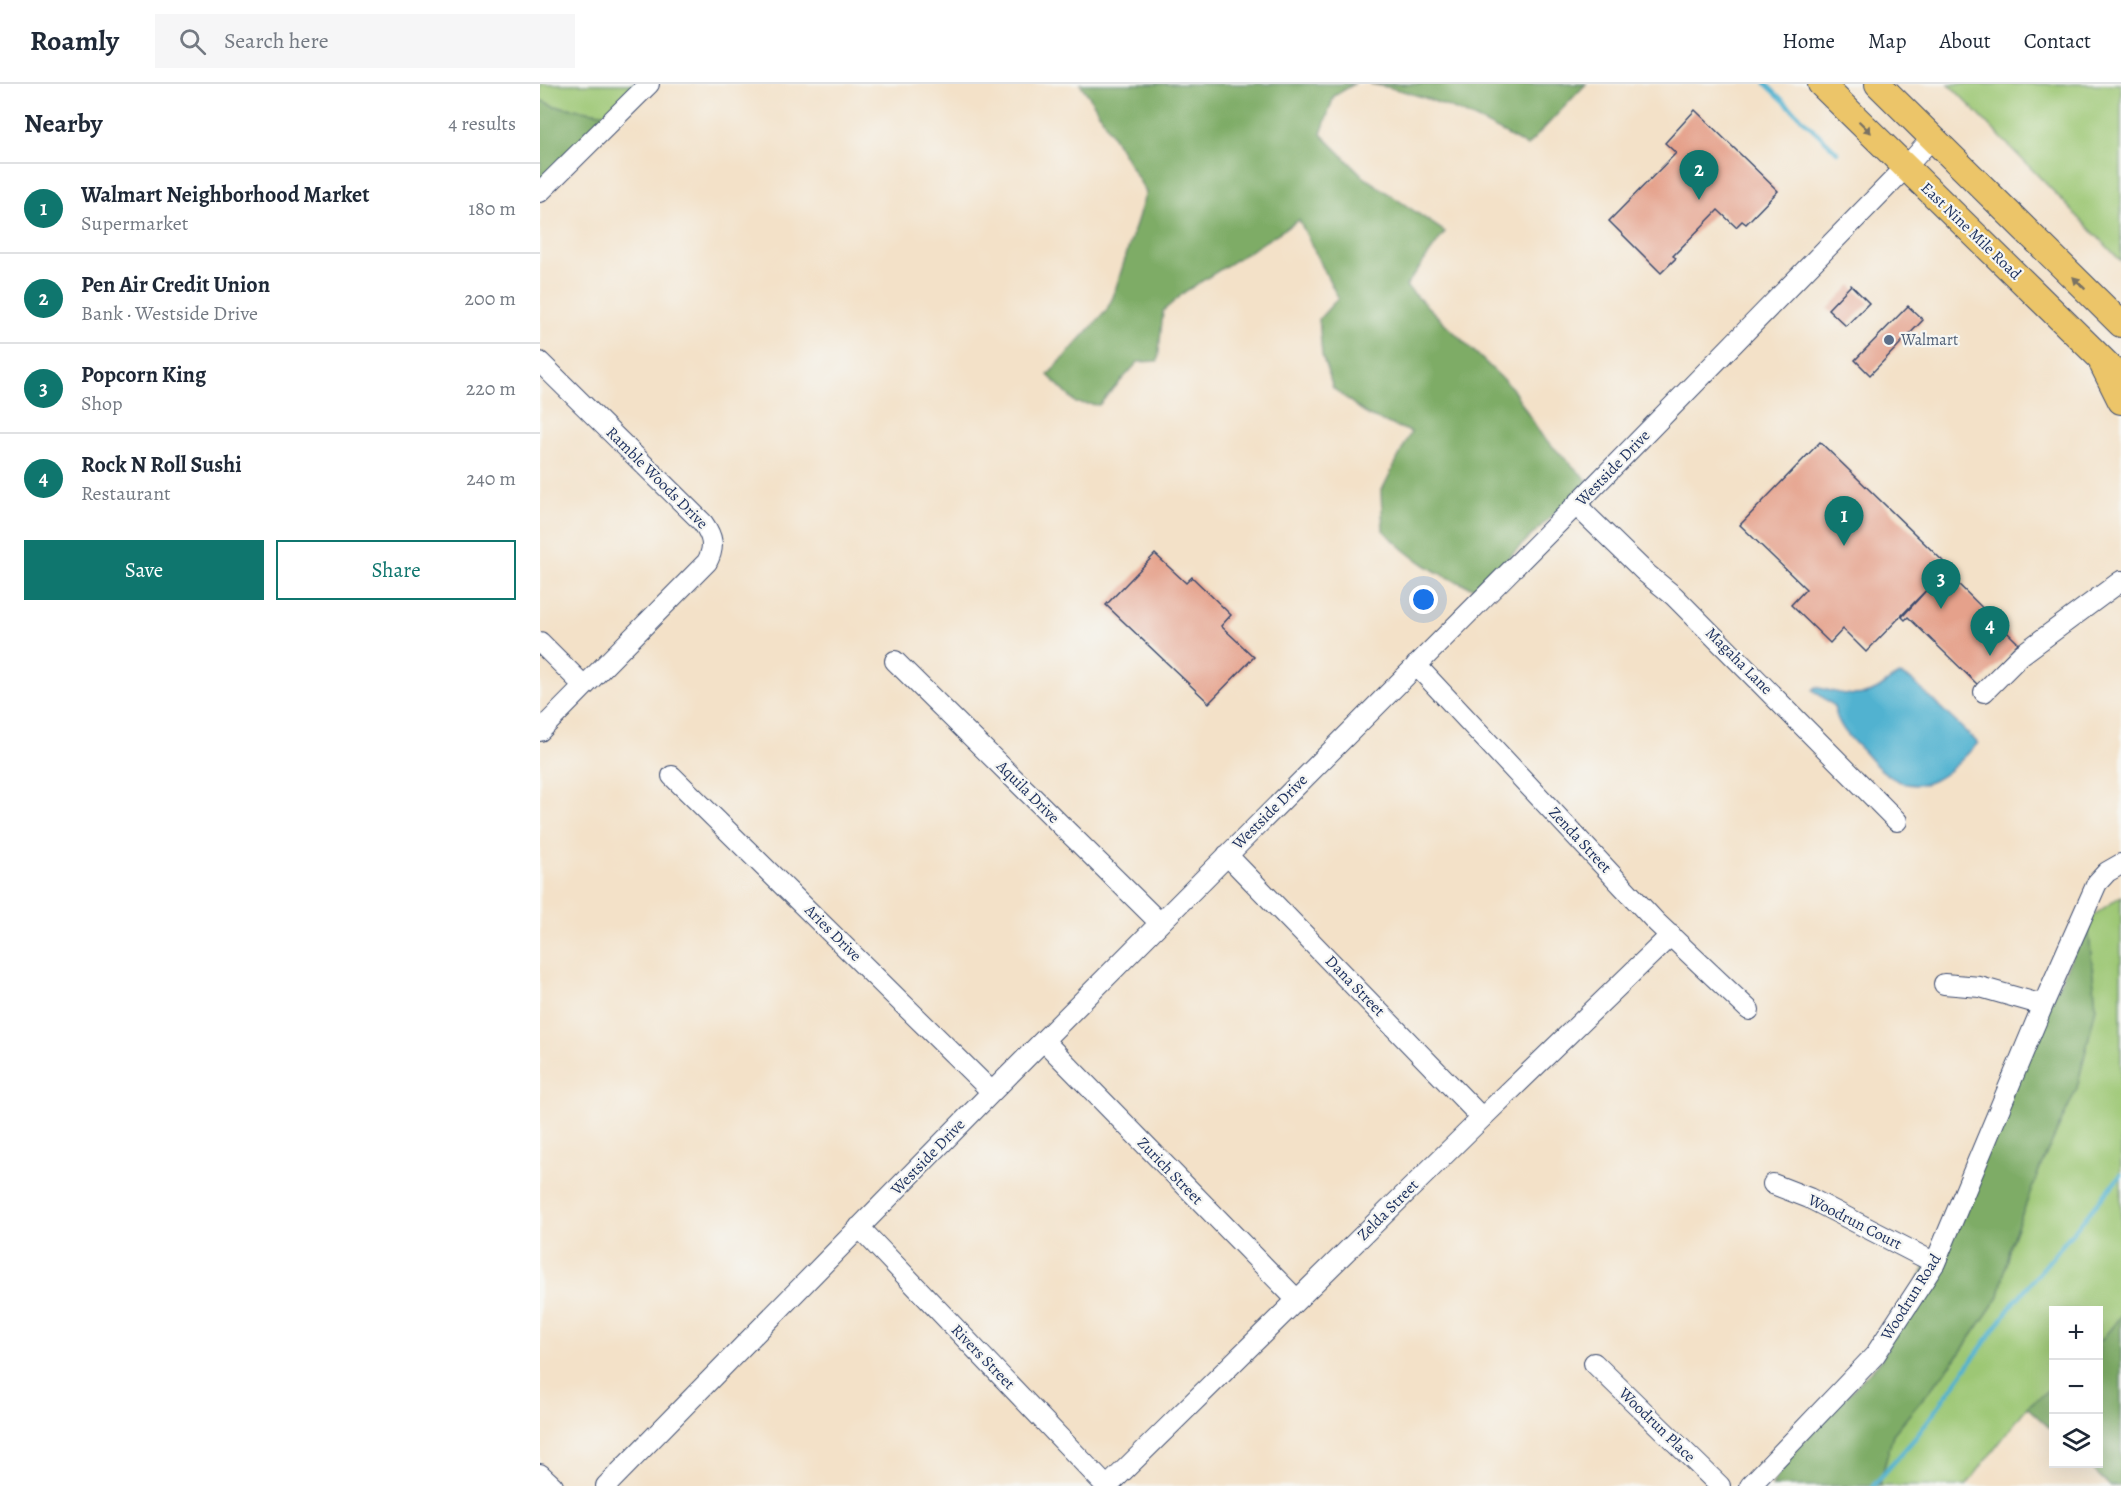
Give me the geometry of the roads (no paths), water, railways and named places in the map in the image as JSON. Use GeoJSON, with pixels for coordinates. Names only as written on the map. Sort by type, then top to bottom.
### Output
{"type":"FeatureCollection","features":[{"type":"Feature","properties":{"kind":"main road","name":"East Nine Mile Road"},"geometry":{"type":"LineString","coordinates":[[1821,84],[2121,378]]}},
{"type":"Feature","properties":{"kind":"main road"},"geometry":{"type":"LineString","coordinates":[[1878,84],[2121,324]]}},
{"type":"Feature","properties":{"kind":"main road"},"geometry":{"type":"LineString","coordinates":[[1940,200],[1990,234],[2121,363]]}},
{"type":"Feature","properties":{"kind":"main road"},"geometry":{"type":"LineString","coordinates":[[2097,354],[2121,401]]}},
{"type":"Feature","properties":{"kind":"street"},"geometry":{"type":"LineString","coordinates":[[540,192],[649,84]]}},
{"type":"Feature","properties":{"kind":"street","name":"Westside Drive"},"geometry":{"type":"LineString","coordinates":[[606,1486],[992,1092],[1576,505],[1933,137]]}},
{"type":"Feature","properties":{"kind":"street","name":"Ramble Woods Drive"},"geometry":{"type":"LineString","coordinates":[[540,362],[703,523],[713,543],[712,554],[707,562],[540,731]]}},
{"type":"Feature","properties":{"kind":"street","name":"Magaha Lane"},"geometry":{"type":"LineString","coordinates":[[1576,505],[1647,574],[1674,596],[1898,821]]}},
{"type":"Feature","properties":{"kind":"street"},"geometry":{"type":"LineString","coordinates":[[1984,692],[2021,655],[2121,581]]}},
{"type":"Feature","properties":{"kind":"street"},"geometry":{"type":"LineString","coordinates":[[540,642],[584,686]]}},
{"type":"Feature","properties":{"kind":"street","name":"Aquila Drive"},"geometry":{"type":"LineString","coordinates":[[895,662],[1160,923]]}},
{"type":"Feature","properties":{"kind":"street","name":"Zenda Street"},"geometry":{"type":"LineString","coordinates":[[1416,665],[1656,922],[1749,1010]]}},
{"type":"Feature","properties":{"kind":"street","name":"Aries Drive"},"geometry":{"type":"LineString","coordinates":[[672,776],[992,1092]]}},
{"type":"Feature","properties":{"kind":"street","name":"Dana Street"},"geometry":{"type":"LineString","coordinates":[[1227,855],[1482,1118]]}},
{"type":"Feature","properties":{"kind":"street","name":"Woodrun Road"},"geometry":{"type":"LineString","coordinates":[[1750,1486],[1875,1355],[1935,1263],[2043,1005],[2097,883],[2107,872],[2121,864]]}},
{"type":"Feature","properties":{"kind":"street","name":"Zelda Street"},"geometry":{"type":"LineString","coordinates":[[1107,1486],[1671,935]]}},
{"type":"Feature","properties":{"kind":"street"},"geometry":{"type":"LineString","coordinates":[[1944,984],[1980,987],[2043,1005]]}},
{"type":"Feature","properties":{"kind":"street","name":"Zurich Street"},"geometry":{"type":"LineString","coordinates":[[1044,1041],[1297,1300]]}},
{"type":"Feature","properties":{"kind":"street","name":"Woodrun Court"},"geometry":{"type":"LineString","coordinates":[[1773,1184],[1809,1198],[1935,1263]]}},
{"type":"Feature","properties":{"kind":"street","name":"Rivers Street"},"geometry":{"type":"LineString","coordinates":[[859,1227],[1107,1486]]}},
{"type":"Feature","properties":{"kind":"street","name":"Woodrun Place"},"geometry":{"type":"LineString","coordinates":[[1594,1363],[1720,1486]]}},
{"type":"Feature","properties":{"kind":"street"},"geometry":{"type":"LineString","coordinates":[[540,1474],[553,1486]]}},
{"type":"Feature","properties":{"kind":"water"},"geometry":{"type":"Polygon","coordinates":[[[1900,675],[1910,679],[1978,743],[1947,772],[1936,780],[1924,784],[1911,785],[1898,781],[1878,768],[1845,731],[1838,720],[1834,706],[1813,690],[1816,687],[1854,695],[1868,693],[1900,675]]]}},
{"type":"Feature","properties":{"kind":"waterway"},"geometry":{"type":"LineString","coordinates":[[1766,84],[1837,152]]}},
{"type":"Feature","properties":{"kind":"waterway"},"geometry":{"type":"LineString","coordinates":[[1873,1486],[1916,1437],[2012,1305],[2121,1175]]}},
{"type":"Feature","properties":{"kind":"place","name":"Pen Air Credit Union"},"geometry":{"type":"Point","coordinates":[1699,200]}},
{"type":"Feature","properties":{"kind":"place","name":"Walmart"},"geometry":{"type":"Point","coordinates":[1889,340]}},
{"type":"Feature","properties":{"kind":"place","name":"Walmart Neighborhood Market"},"geometry":{"type":"Point","coordinates":[1844,546]}},
{"type":"Feature","properties":{"kind":"place","name":"Popcorn King"},"geometry":{"type":"Point","coordinates":[1941,609]}},
{"type":"Feature","properties":{"kind":"place","name":"Rock N Roll Sushi"},"geometry":{"type":"Point","coordinates":[1990,656]}}]}
